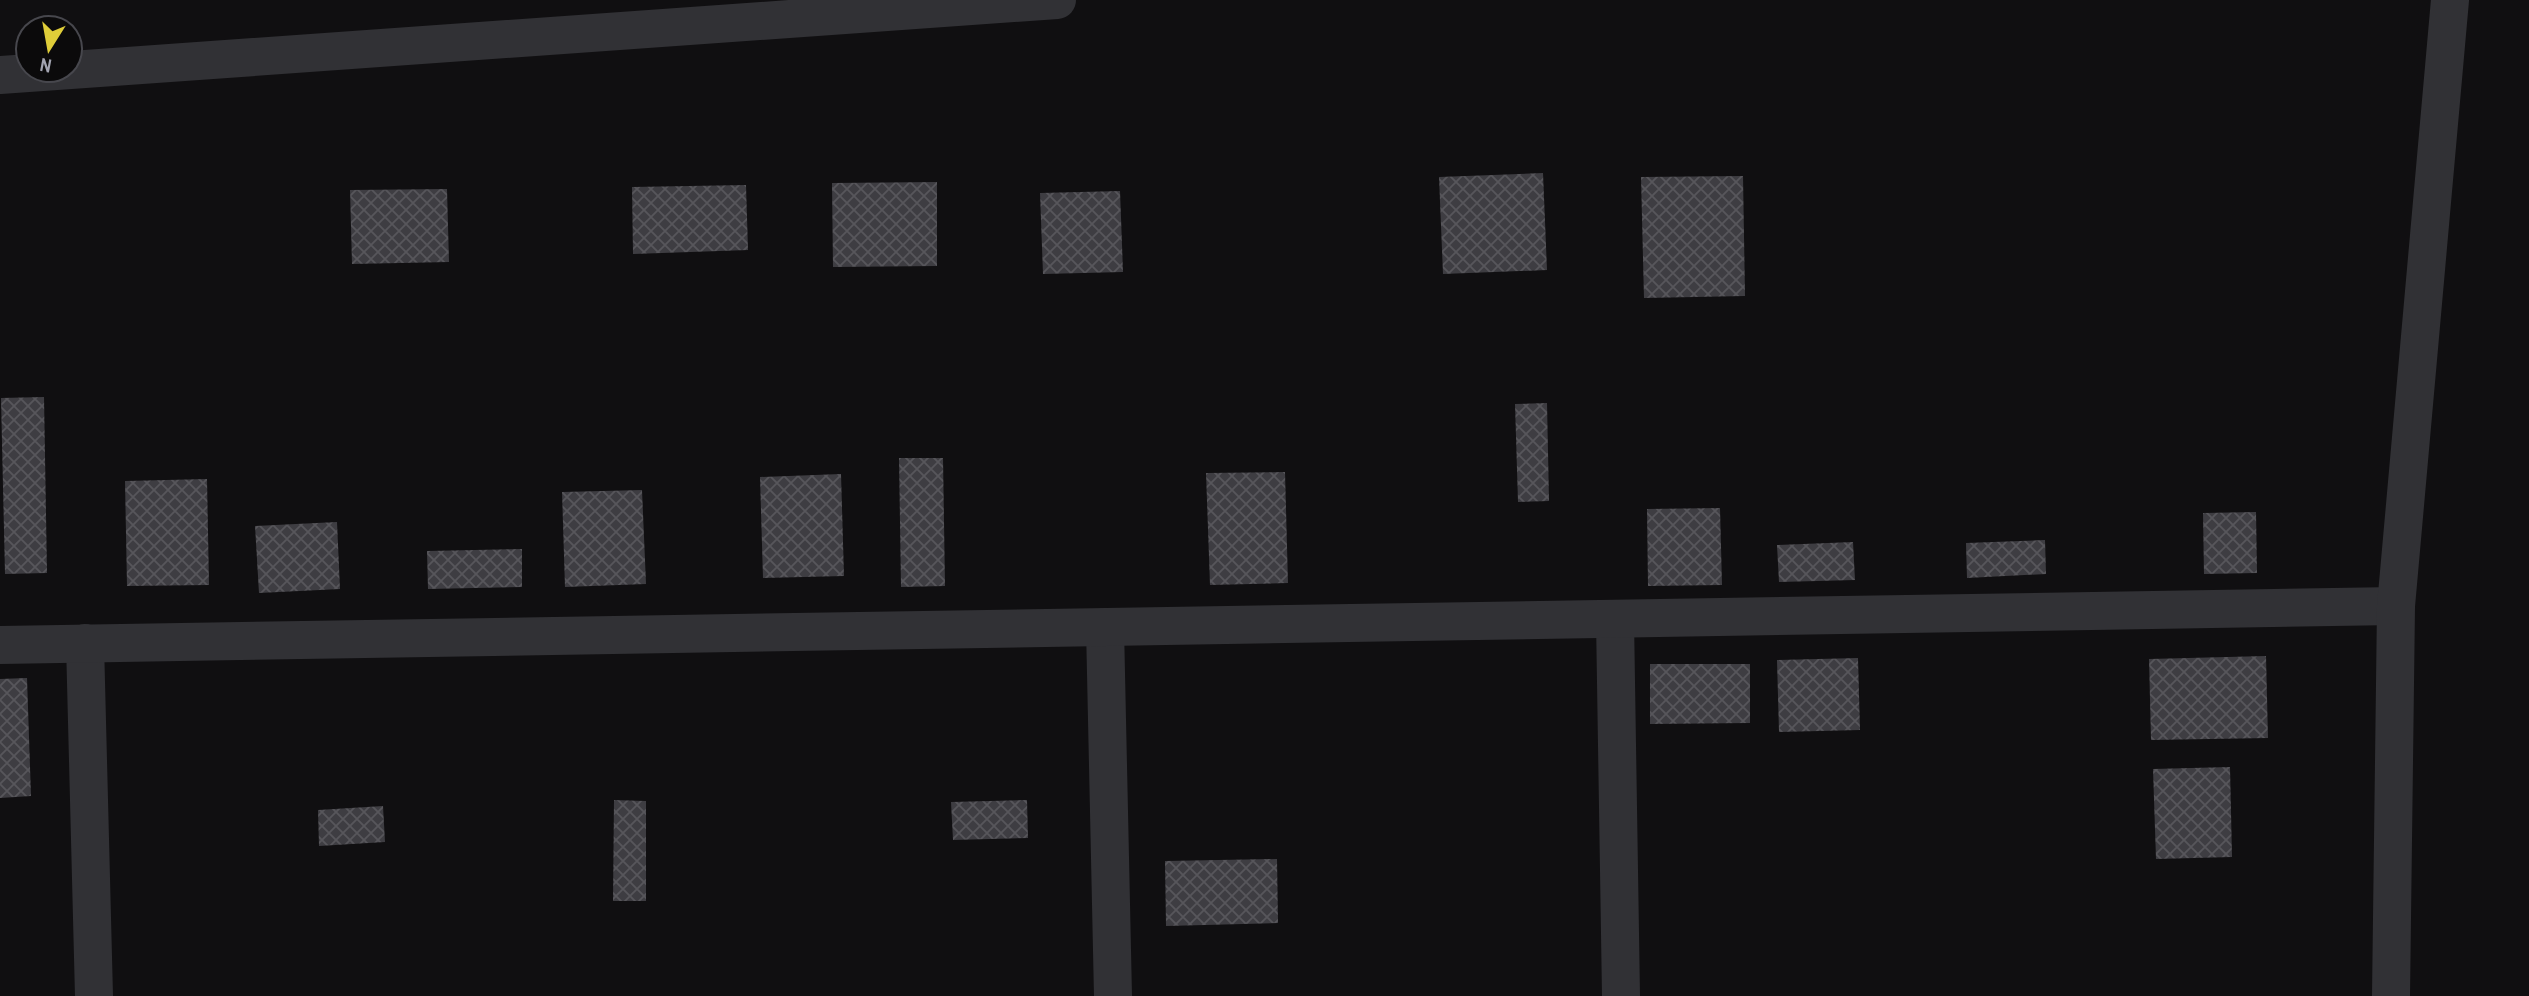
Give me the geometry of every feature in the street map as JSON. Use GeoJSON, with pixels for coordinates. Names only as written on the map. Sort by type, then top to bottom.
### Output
{"type":"FeatureCollection","features":[{"type":"Feature","properties":{"kind":"street"},"geometry":{"type":"LineString","coordinates":[[0,75],[1057,0]]}},
{"type":"Feature","properties":{"kind":"street"},"geometry":{"type":"LineString","coordinates":[[2391,996],[2396,606],[2450,0]]}},
{"type":"Feature","properties":{"kind":"street"},"geometry":{"type":"LineString","coordinates":[[0,645],[2396,606]]}},
{"type":"Feature","properties":{"kind":"street"},"geometry":{"type":"LineString","coordinates":[[1615,619],[1621,996]]}},
{"type":"Feature","properties":{"kind":"street"},"geometry":{"type":"LineString","coordinates":[[1105,627],[1113,996]]}},
{"type":"Feature","properties":{"kind":"street"},"geometry":{"type":"LineString","coordinates":[[85,643],[94,996]]}},
{"type":"Feature","properties":{"kind":"building"},"geometry":{"type":"Polygon","coordinates":[[[1543,173],[1547,270],[1443,274],[1439,177],[1543,173]]]}},
{"type":"Feature","properties":{"kind":"building"},"geometry":{"type":"Polygon","coordinates":[[[1743,176],[1745,296],[1644,298],[1641,177],[1743,176]]]}},
{"type":"Feature","properties":{"kind":"building"},"geometry":{"type":"Polygon","coordinates":[[[937,182],[937,266],[833,267],[832,183],[937,182]]]}},
{"type":"Feature","properties":{"kind":"building"},"geometry":{"type":"Polygon","coordinates":[[[746,185],[748,250],[633,254],[632,187],[746,185]]]}},
{"type":"Feature","properties":{"kind":"building"},"geometry":{"type":"Polygon","coordinates":[[[447,189],[449,262],[352,264],[350,190],[447,189]]]}},
{"type":"Feature","properties":{"kind":"building"},"geometry":{"type":"Polygon","coordinates":[[[1120,191],[1123,272],[1043,274],[1040,193],[1120,191]]]}},
{"type":"Feature","properties":{"kind":"building"},"geometry":{"type":"Polygon","coordinates":[[[44,397],[47,573],[5,574],[1,398],[44,397]]]}},
{"type":"Feature","properties":{"kind":"building"},"geometry":{"type":"Polygon","coordinates":[[[1547,403],[1549,501],[1518,502],[1515,404],[1547,403]]]}},
{"type":"Feature","properties":{"kind":"building"},"geometry":{"type":"Polygon","coordinates":[[[899,458],[943,458],[945,586],[901,587],[899,458]]]}},
{"type":"Feature","properties":{"kind":"building"},"geometry":{"type":"Polygon","coordinates":[[[1285,472],[1288,583],[1210,585],[1206,473],[1285,472]]]}},
{"type":"Feature","properties":{"kind":"building"},"geometry":{"type":"Polygon","coordinates":[[[841,474],[844,576],[763,578],[760,477],[841,474]]]}},
{"type":"Feature","properties":{"kind":"building"},"geometry":{"type":"Polygon","coordinates":[[[207,479],[209,585],[127,586],[125,481],[207,479]]]}},
{"type":"Feature","properties":{"kind":"building"},"geometry":{"type":"Polygon","coordinates":[[[642,490],[646,584],[565,587],[562,492],[642,490]]]}},
{"type":"Feature","properties":{"kind":"building"},"geometry":{"type":"Polygon","coordinates":[[[1720,508],[1722,585],[1648,586],[1647,509],[1720,508]]]}},
{"type":"Feature","properties":{"kind":"building"},"geometry":{"type":"Polygon","coordinates":[[[2256,512],[2257,573],[2204,574],[2203,513],[2256,512]]]}},
{"type":"Feature","properties":{"kind":"building"},"geometry":{"type":"Polygon","coordinates":[[[337,522],[340,589],[259,593],[255,526],[337,522]]]}},
{"type":"Feature","properties":{"kind":"building"},"geometry":{"type":"Polygon","coordinates":[[[2045,540],[2046,574],[1967,578],[1966,543],[2045,540]]]}},
{"type":"Feature","properties":{"kind":"building"},"geometry":{"type":"Polygon","coordinates":[[[1853,542],[1855,580],[1779,582],[1777,545],[1853,542]]]}},
{"type":"Feature","properties":{"kind":"building"},"geometry":{"type":"Polygon","coordinates":[[[522,549],[522,587],[428,589],[427,551],[522,549]]]}},
{"type":"Feature","properties":{"kind":"building"},"geometry":{"type":"Polygon","coordinates":[[[2266,656],[2268,738],[2151,740],[2149,659],[2266,656]]]}},
{"type":"Feature","properties":{"kind":"building"},"geometry":{"type":"Polygon","coordinates":[[[1858,658],[1860,730],[1779,732],[1777,660],[1858,658]]]}},
{"type":"Feature","properties":{"kind":"building"},"geometry":{"type":"Polygon","coordinates":[[[1650,664],[1750,664],[1750,723],[1650,724],[1650,664]]]}},
{"type":"Feature","properties":{"kind":"building"},"geometry":{"type":"Polygon","coordinates":[[[27,678],[31,796],[0,798],[0,679],[27,678]]]}},
{"type":"Feature","properties":{"kind":"building"},"geometry":{"type":"Polygon","coordinates":[[[2230,767],[2232,857],[2156,859],[2153,769],[2230,767]]]}},
{"type":"Feature","properties":{"kind":"building"},"geometry":{"type":"Polygon","coordinates":[[[614,800],[646,801],[646,901],[613,901],[614,800]]]}},
{"type":"Feature","properties":{"kind":"building"},"geometry":{"type":"Polygon","coordinates":[[[1027,800],[1028,838],[953,840],[951,802],[1027,800]]]}},
{"type":"Feature","properties":{"kind":"building"},"geometry":{"type":"Polygon","coordinates":[[[383,806],[385,842],[319,846],[318,810],[383,806]]]}},
{"type":"Feature","properties":{"kind":"building"},"geometry":{"type":"Polygon","coordinates":[[[1277,859],[1278,923],[1166,926],[1165,861],[1277,859]]]}}]}
